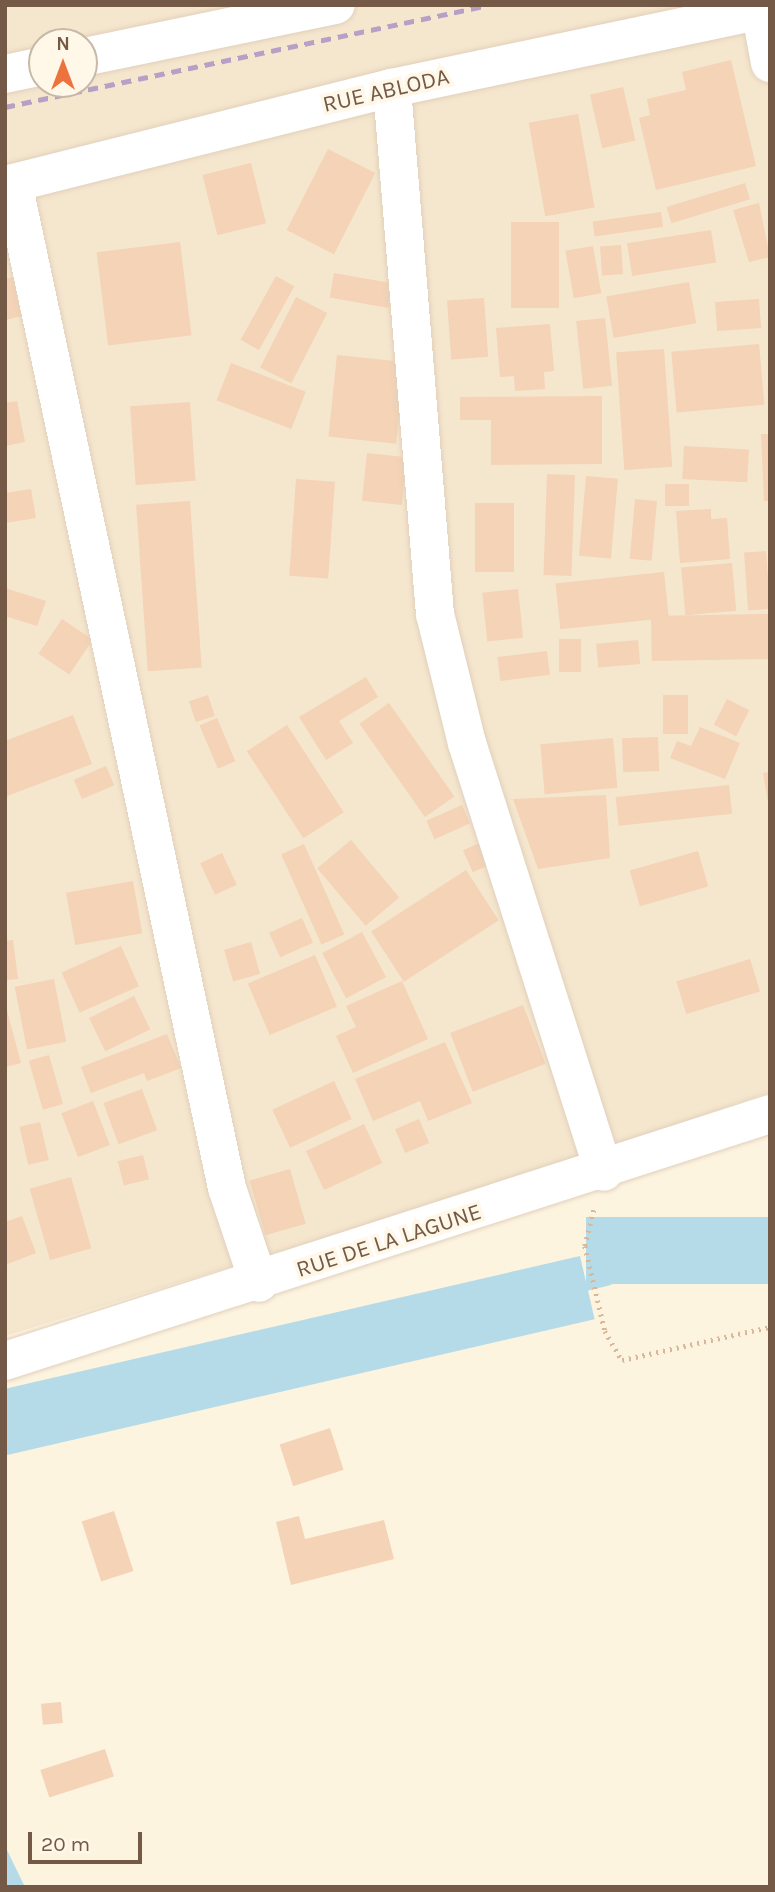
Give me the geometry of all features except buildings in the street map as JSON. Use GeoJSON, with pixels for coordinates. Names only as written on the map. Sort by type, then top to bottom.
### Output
{"type":"FeatureCollection","features":[{"type":"Feature","properties":{"kind":"street"},"geometry":{"type":"LineString","coordinates":[[98,55],[336,5]]}},
{"type":"Feature","properties":{"kind":"street"},"geometry":{"type":"LineString","coordinates":[[765,9],[770,63]]}},
{"type":"Feature","properties":{"kind":"street","name":"RUE ABLODA"},"geometry":{"type":"LineString","coordinates":[[9,184],[392,88],[765,9]]}},
{"type":"Feature","properties":{"kind":"street"},"geometry":{"type":"LineString","coordinates":[[5,74],[28,69]]}},
{"type":"Feature","properties":{"kind":"street"},"geometry":{"type":"LineString","coordinates":[[392,88],[435,614],[467,743],[604,1172]]}},
{"type":"Feature","properties":{"kind":"street"},"geometry":{"type":"LineString","coordinates":[[9,184],[227,1188],[259,1283]]}},
{"type":"Feature","properties":{"kind":"street","name":"RUE DE LA LAGUNE"},"geometry":{"type":"LineString","coordinates":[[5,1361],[604,1172],[770,1114]]}},
{"type":"Feature","properties":{"kind":"path"},"geometry":{"type":"LineString","coordinates":[[585,1246],[605,1331],[622,1360],[770,1327]]}},
{"type":"Feature","properties":{"kind":"shaded area"},"geometry":{"type":"Polygon","coordinates":[[[5,5],[770,5],[770,1092],[555,1167],[5,1336],[5,5]]]}},
{"type":"Feature","properties":{"kind":"water"},"geometry":{"type":"Polygon","coordinates":[[[586,1217],[770,1217],[770,1284],[586,1284],[586,1217]]]}},
{"type":"Feature","properties":{"kind":"water"},"geometry":{"type":"Polygon","coordinates":[[[580,1256],[595,1319],[5,1455],[5,1389],[580,1256]]]}},
{"type":"Feature","properties":{"kind":"water"},"geometry":{"type":"Polygon","coordinates":[[[5,1846],[25,1887],[5,1887],[5,1846]]]}},
{"type":"Feature","properties":{"kind":"waterway"},"geometry":{"type":"LineString","coordinates":[[574,1289],[609,1280]]}},
{"type":"Feature","properties":{"kind":"railway"},"geometry":{"type":"LineString","coordinates":[[5,107],[487,5]]}}]}
